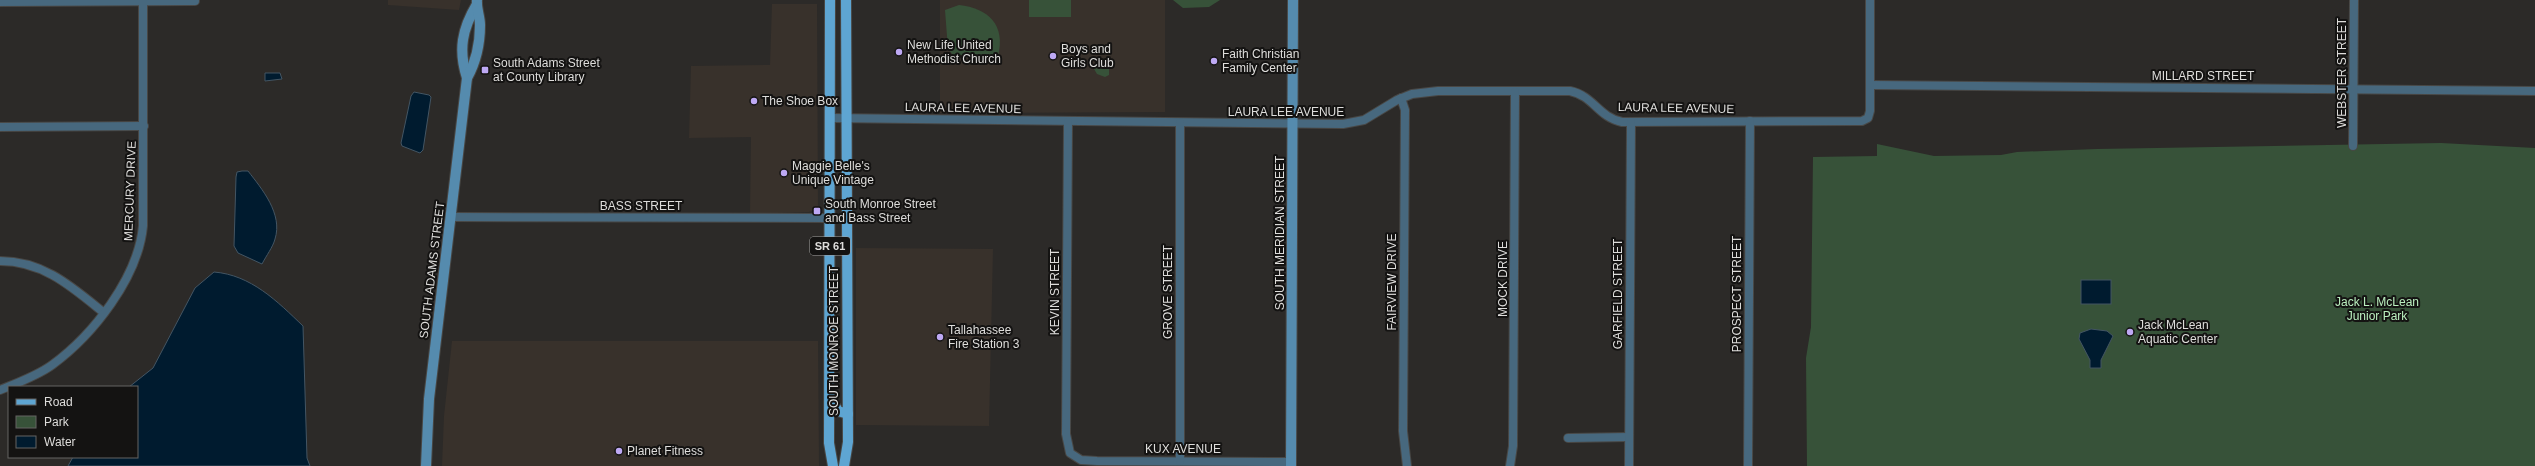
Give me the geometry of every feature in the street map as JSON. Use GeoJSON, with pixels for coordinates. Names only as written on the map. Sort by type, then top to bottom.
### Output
{"type":"FeatureCollection","features":[{"type":"Feature","properties":{"kind":"main road","name":"SOUTH MONROE STREET"},"geometry":{"type":"LineString","coordinates":[[830,0],[830,449],[833,466]]}},
{"type":"Feature","properties":{"kind":"main road","name":"SOUTH MONROE STREET"},"geometry":{"type":"LineString","coordinates":[[844,466],[848,442],[846,0]]}},
{"type":"Feature","properties":{"kind":"main road","name":"SOUTH MERIDIAN STREET"},"geometry":{"type":"LineString","coordinates":[[1291,464],[1293,0]]}},
{"type":"Feature","properties":{"kind":"main road","name":"SOUTH ADAMS STREET"},"geometry":{"type":"LineString","coordinates":[[467,78],[461,61],[465,23],[477,2]]}},
{"type":"Feature","properties":{"kind":"main road","name":"SOUTH ADAMS STREET"},"geometry":{"type":"LineString","coordinates":[[426,466],[429,399],[452,217],[467,78],[476,62],[480,24],[477,2]]}},
{"type":"Feature","properties":{"kind":"main road"},"geometry":{"type":"LineString","coordinates":[[830,296],[847,296]]}},
{"type":"Feature","properties":{"kind":"main road"},"geometry":{"type":"LineString","coordinates":[[830,397],[838,411],[848,414]]}},
{"type":"Feature","properties":{"kind":"street"},"geometry":{"type":"LineString","coordinates":[[1870,0],[1870,85]]}},
{"type":"Feature","properties":{"kind":"street","name":"WEBSTER STREET"},"geometry":{"type":"LineString","coordinates":[[2353,146],[2354,0]]}},
{"type":"Feature","properties":{"kind":"street"},"geometry":{"type":"LineString","coordinates":[[0,2],[195,1]]}},
{"type":"Feature","properties":{"kind":"street","name":"MERCURY DRIVE"},"geometry":{"type":"LineString","coordinates":[[8,386],[51,366],[91,328],[132,272],[142,241],[144,126],[143,2]]}},
{"type":"Feature","properties":{"kind":"street","name":"LAURA LEE AVENUE"},"geometry":{"type":"LineString","coordinates":[[830,118],[1293,125],[1356,123],[1400,98],[1427,92],[1570,91],[1579,93],[1590,100],[1606,117],[1631,122],[1862,121],[1868,118],[1870,85]]}},
{"type":"Feature","properties":{"kind":"street","name":"MILLARD STREET"},"geometry":{"type":"LineString","coordinates":[[1870,85],[2535,91]]}},
{"type":"Feature","properties":{"kind":"street","name":"MOCK DRIVE"},"geometry":{"type":"LineString","coordinates":[[1510,466],[1513,446],[1515,92]]}},
{"type":"Feature","properties":{"kind":"street","name":"FAIRVIEW DRIVE"},"geometry":{"type":"LineString","coordinates":[[1400,98],[1405,110],[1403,431],[1407,466]]}},
{"type":"Feature","properties":{"kind":"street","name":"PROSPECT STREET"},"geometry":{"type":"LineString","coordinates":[[1748,466],[1750,121]]}},
{"type":"Feature","properties":{"kind":"street","name":"KEVIN STREET"},"geometry":{"type":"LineString","coordinates":[[1068,122],[1066,434],[1067,448],[1076,458]]}},
{"type":"Feature","properties":{"kind":"street","name":"GARFIELD STREET"},"geometry":{"type":"LineString","coordinates":[[1629,466],[1631,122]]}},
{"type":"Feature","properties":{"kind":"street","name":"GROVE STREET"},"geometry":{"type":"LineString","coordinates":[[1180,123],[1180,461]]}},
{"type":"Feature","properties":{"kind":"street"},"geometry":{"type":"LineString","coordinates":[[0,127],[144,126]]}},
{"type":"Feature","properties":{"kind":"street","name":"BASS STREET"},"geometry":{"type":"LineString","coordinates":[[452,217],[831,218]]}},
{"type":"Feature","properties":{"kind":"street"},"geometry":{"type":"LineString","coordinates":[[0,260],[25,262],[43,268],[62,279],[103,312]]}},
{"type":"Feature","properties":{"kind":"street"},"geometry":{"type":"LineString","coordinates":[[1568,438],[1629,437]]}},
{"type":"Feature","properties":{"kind":"street","name":"KUX AVENUE"},"geometry":{"type":"LineString","coordinates":[[1076,458],[1291,464]]}},
{"type":"Feature","properties":{"kind":"shaded area"},"geometry":{"type":"Polygon","coordinates":[[[388,0],[461,0],[459,10],[388,5],[388,0]]]}},
{"type":"Feature","properties":{"kind":"shaded area","name":"Boys and Girls Club"},"geometry":{"type":"Polygon","coordinates":[[[940,0],[1165,0],[1165,112],[940,113],[940,0]]]}},
{"type":"Feature","properties":{"kind":"shaded area"},"geometry":{"type":"Polygon","coordinates":[[[772,4],[817,4],[818,208],[809,212],[750,214],[751,137],[689,138],[691,66],[770,65],[772,4]]]}},
{"type":"Feature","properties":{"kind":"shaded area"},"geometry":{"type":"Polygon","coordinates":[[[856,248],[993,249],[989,426],[856,425],[856,248]]]}},
{"type":"Feature","properties":{"kind":"shaded area"},"geometry":{"type":"Polygon","coordinates":[[[452,341],[818,341],[819,466],[442,466],[444,416],[452,341]]]}},
{"type":"Feature","properties":{"kind":"green space"},"geometry":{"type":"Polygon","coordinates":[[[1029,0],[1071,0],[1071,17],[1029,17],[1029,0]]]}},
{"type":"Feature","properties":{"kind":"green space"},"geometry":{"type":"Polygon","coordinates":[[[1173,0],[1220,0],[1209,7],[1183,8],[1173,0]]]}},
{"type":"Feature","properties":{"kind":"green space"},"geometry":{"type":"Polygon","coordinates":[[[959,5],[978,10],[986,14],[992,20],[997,27],[999,35],[1000,45],[998,56],[953,55],[948,49],[945,10],[959,5]]]}},
{"type":"Feature","properties":{"kind":"green space"},"geometry":{"type":"Polygon","coordinates":[[[1106,58],[1109,59],[1109,75],[1105,77],[1097,74],[1094,69],[1098,60],[1106,58]]]}},
{"type":"Feature","properties":{"kind":"green space","name":"Jack L. McLean Junior Park"},"geometry":{"type":"Polygon","coordinates":[[[2441,143],[2535,148],[2535,466],[1807,466],[1806,358],[1811,327],[1813,157],[1877,156],[1877,144],[1934,156],[2001,155],[2017,152],[2097,149],[2441,143]]]}},
{"type":"Feature","properties":{"kind":"water"},"geometry":{"type":"Polygon","coordinates":[[[265,73],[280,73],[282,79],[265,81],[265,73]]]}},
{"type":"Feature","properties":{"kind":"water"},"geometry":{"type":"Polygon","coordinates":[[[414,92],[429,95],[431,97],[423,150],[420,153],[402,146],[401,143],[411,96],[414,92]]]}},
{"type":"Feature","properties":{"kind":"water"},"geometry":{"type":"Polygon","coordinates":[[[248,171],[265,194],[274,211],[276,220],[277,230],[275,239],[262,264],[238,253],[234,246],[236,177],[237,172],[248,171]]]}},
{"type":"Feature","properties":{"kind":"water"},"geometry":{"type":"Polygon","coordinates":[[[214,272],[240,278],[263,291],[303,326],[307,458],[310,466],[68,466],[72,458],[138,458],[138,386],[130,386],[153,368],[195,288],[214,272]]]}},
{"type":"Feature","properties":{"kind":"water"},"geometry":{"type":"Polygon","coordinates":[[[2081,280],[2111,280],[2111,304],[2081,304],[2081,280]]]}},
{"type":"Feature","properties":{"kind":"water"},"geometry":{"type":"Polygon","coordinates":[[[2091,329],[2107,331],[2113,336],[2101,360],[2101,368],[2090,368],[2090,360],[2079,339],[2080,333],[2091,329]]]}},
{"type":"Feature","properties":{"kind":"place","name":"New Life United Methodist Church"},"geometry":{"type":"Point","coordinates":[899,52]}},
{"type":"Feature","properties":{"kind":"place","name":"Boys and Girls Club"},"geometry":{"type":"Point","coordinates":[1053,56]}},
{"type":"Feature","properties":{"kind":"place","name":"Faith Christian Family Center"},"geometry":{"type":"Point","coordinates":[1214,61]}},
{"type":"Feature","properties":{"kind":"place","name":"South Adams Street at County Library"},"geometry":{"type":"Point","coordinates":[485,70]}},
{"type":"Feature","properties":{"kind":"place","name":"The Shoe Box"},"geometry":{"type":"Point","coordinates":[754,101]}},
{"type":"Feature","properties":{"kind":"place","name":"Maggie Belle's Unique Vintage"},"geometry":{"type":"Point","coordinates":[784,173]}},
{"type":"Feature","properties":{"kind":"place","name":"South Monroe Street and Bass Street"},"geometry":{"type":"Point","coordinates":[817,211]}},
{"type":"Feature","properties":{"kind":"place","name":"Jack McLean Aquatic Center"},"geometry":{"type":"Point","coordinates":[2130,332]}},
{"type":"Feature","properties":{"kind":"place","name":"Tallahassee Fire Station 3"},"geometry":{"type":"Point","coordinates":[940,337]}},
{"type":"Feature","properties":{"kind":"place","name":"Planet Fitness"},"geometry":{"type":"Point","coordinates":[619,451]}}]}
